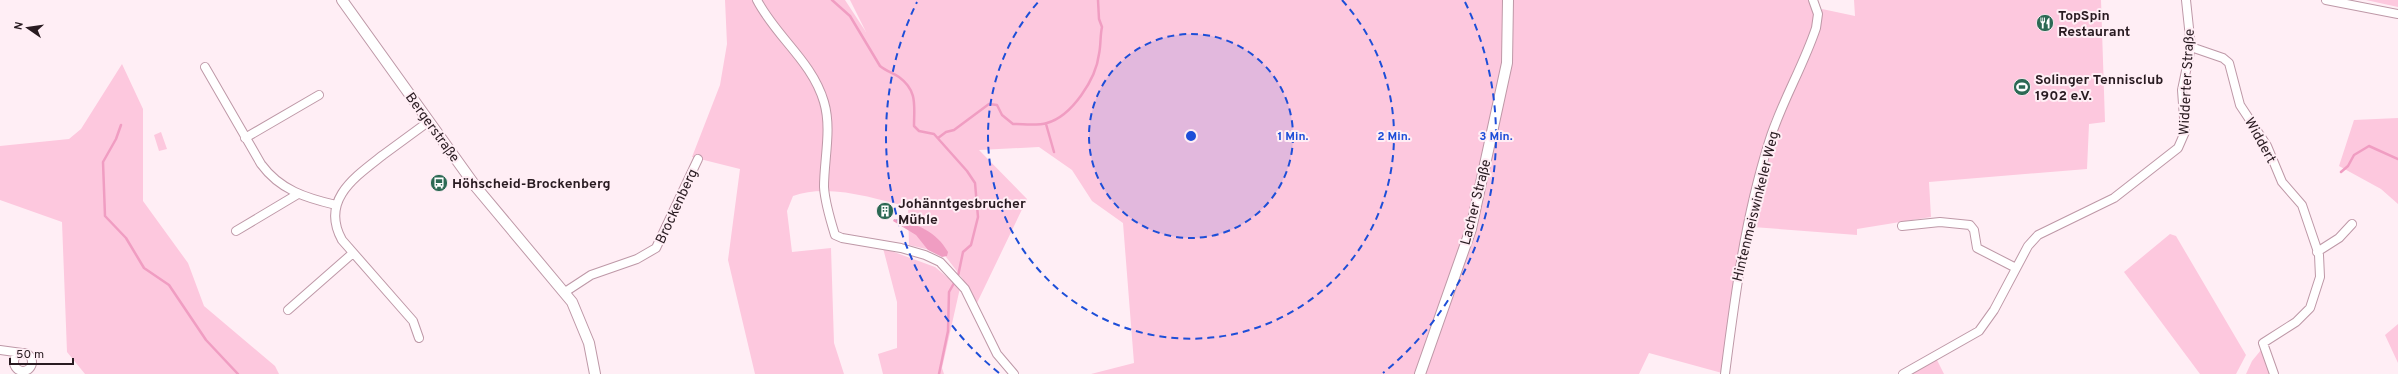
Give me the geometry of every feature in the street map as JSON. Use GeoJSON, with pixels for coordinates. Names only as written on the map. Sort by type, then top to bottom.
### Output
{"type":"FeatureCollection","features":[{"type":"Feature","properties":{"kind":"street","name":"Bergerstraße"},"geometry":{"type":"LineString","coordinates":[[342,0],[476,187],[565,292],[584,326],[594,361],[595,374]]}},
{"type":"Feature","properties":{"kind":"street"},"geometry":{"type":"LineString","coordinates":[[757,0],[772,23],[809,68],[824,101],[827,123],[824,189],[835,235],[842,238],[926,255],[940,262],[960,283],[969,296],[1000,358],[1014,374]]}},
{"type":"Feature","properties":{"kind":"street","name":"Lacher Straße"},"geometry":{"type":"LineString","coordinates":[[1420,374],[1471,229],[1507,63],[1508,0]]}},
{"type":"Feature","properties":{"kind":"street","name":"Hintenmeiswinkeler Weg"},"geometry":{"type":"LineString","coordinates":[[1725,374],[1736,284],[1760,176],[1773,129],[1816,28],[1818,14],[1813,0]]}},
{"type":"Feature","properties":{"kind":"street","name":"Widderter Straße"},"geometry":{"type":"LineString","coordinates":[[1903,374],[1979,331],[1989,318],[2028,246],[2038,235],[2114,198],[2178,148],[2185,132],[2182,90],[2191,47],[2186,0]]}},
{"type":"Feature","properties":{"kind":"street"},"geometry":{"type":"LineString","coordinates":[[2326,0],[2398,14]]}},
{"type":"Feature","properties":{"kind":"street","name":"Widdert"},"geometry":{"type":"LineString","coordinates":[[2191,47],[2223,58],[2229,63],[2240,105],[2267,146],[2282,182],[2302,205],[2317,252],[2320,277],[2312,305],[2296,322],[2263,343],[2274,374]]}},
{"type":"Feature","properties":{"kind":"street"},"geometry":{"type":"LineString","coordinates":[[205,67],[266,170],[279,183],[298,194],[336,205]]}},
{"type":"Feature","properties":{"kind":"street"},"geometry":{"type":"LineString","coordinates":[[246,138],[319,95]]}},
{"type":"Feature","properties":{"kind":"street"},"geometry":{"type":"LineString","coordinates":[[419,338],[413,321],[353,253],[339,232],[336,205],[342,192],[350,181],[428,122]]}},
{"type":"Feature","properties":{"kind":"street","name":"Brockenberg"},"geometry":{"type":"LineString","coordinates":[[565,292],[591,275],[637,259],[656,248],[698,159]]}},
{"type":"Feature","properties":{"kind":"street"},"geometry":{"type":"LineString","coordinates":[[236,231],[298,194]]}},
{"type":"Feature","properties":{"kind":"street"},"geometry":{"type":"LineString","coordinates":[[1902,226],[1940,222],[1970,225],[1974,230],[1977,248],[2016,268]]}},
{"type":"Feature","properties":{"kind":"street"},"geometry":{"type":"LineString","coordinates":[[2317,252],[2339,238],[2352,224]]}},
{"type":"Feature","properties":{"kind":"street"},"geometry":{"type":"LineString","coordinates":[[288,310],[353,253]]}},
{"type":"Feature","properties":{"kind":"street"},"geometry":{"type":"LineString","coordinates":[[0,350],[22,353]]}},
{"type":"Feature","properties":{"kind":"shaded area"},"geometry":{"type":"Polygon","coordinates":[[[725,0],[845,0],[866,32],[850,0],[1505,0],[1506,45],[1467,227],[1416,374],[1091,374],[1134,363],[1123,223],[1092,201],[1072,170],[1039,147],[979,150],[1027,199],[976,305],[962,278],[943,253],[909,245],[908,207],[866,196],[835,191],[806,192],[793,196],[787,211],[792,252],[831,248],[834,343],[844,374],[755,374],[728,260],[740,169],[692,157],[720,85],[727,44],[725,0]]]}},
{"type":"Feature","properties":{"kind":"shaded area"},"geometry":{"type":"Polygon","coordinates":[[[1512,0],[1808,0],[1814,8],[1814,26],[1771,121],[1741,247],[1733,288],[1722,373],[1649,353],[1639,374],[1424,374],[1475,229],[1513,46],[1512,0]]]}},
{"type":"Feature","properties":{"kind":"shaded area"},"geometry":{"type":"Polygon","coordinates":[[[1854,0],[2101,0],[2105,122],[2089,124],[2087,169],[1929,182],[1931,217],[1857,229],[1857,235],[1753,227],[1773,139],[1817,34],[1822,9],[1855,16],[1854,0]]]}},
{"type":"Feature","properties":{"kind":"shaded area"},"geometry":{"type":"Polygon","coordinates":[[[2366,0],[2398,0],[2398,7],[2366,0]]]}},
{"type":"Feature","properties":{"kind":"shaded area"},"geometry":{"type":"Polygon","coordinates":[[[122,64],[143,109],[143,201],[188,263],[204,306],[275,366],[279,374],[85,374],[67,352],[62,222],[0,200],[0,146],[69,139],[81,129],[122,64]]]}},
{"type":"Feature","properties":{"kind":"shaded area"},"geometry":{"type":"Polygon","coordinates":[[[2398,118],[2398,204],[2381,189],[2339,166],[2354,120],[2398,118]]]}},
{"type":"Feature","properties":{"kind":"shaded area"},"geometry":{"type":"Polygon","coordinates":[[[161,132],[167,149],[159,151],[154,135],[161,132]]]}},
{"type":"Feature","properties":{"kind":"shaded area"},"geometry":{"type":"Polygon","coordinates":[[[894,219],[918,226],[932,234],[948,252],[947,256],[942,257],[928,250],[916,235],[893,221],[894,219]]]}},
{"type":"Feature","properties":{"kind":"shaded area"},"geometry":{"type":"Polygon","coordinates":[[[2170,234],[2176,236],[2246,355],[2236,374],[2200,374],[2124,272],[2170,234]]]}},
{"type":"Feature","properties":{"kind":"shaded area"},"geometry":{"type":"Polygon","coordinates":[[[883,248],[935,267],[960,288],[942,368],[944,374],[883,374],[878,354],[897,348],[897,302],[883,248]]]}},
{"type":"Feature","properties":{"kind":"shaded area"},"geometry":{"type":"Polygon","coordinates":[[[2398,324],[2398,363],[2385,335],[2398,324]]]}},
{"type":"Feature","properties":{"kind":"shaded area"},"geometry":{"type":"Polygon","coordinates":[[[2261,350],[2270,374],[2246,374],[2252,361],[2261,350]]]}},
{"type":"Feature","properties":{"kind":"shaded area"},"geometry":{"type":"Polygon","coordinates":[[[1936,358],[1944,374],[1908,374],[1936,358]]]}},
{"type":"Feature","properties":{"kind":"waterway"},"geometry":{"type":"LineString","coordinates":[[832,0],[850,16],[880,66],[899,77],[909,88],[914,99],[914,126],[919,131],[934,134],[967,171],[975,183],[978,217],[971,245],[963,252],[958,276],[949,292],[948,331],[939,374]]}},
{"type":"Feature","properties":{"kind":"waterway"},"geometry":{"type":"LineString","coordinates":[[938,138],[946,132],[954,130],[989,104],[997,105],[1002,115],[1013,124],[1043,124],[1056,119],[1065,113],[1074,105],[1088,85],[1097,64],[1100,51],[1102,27],[1099,19],[1098,0]]}},
{"type":"Feature","properties":{"kind":"waterway"},"geometry":{"type":"LineString","coordinates":[[1046,124],[1054,152]]}},
{"type":"Feature","properties":{"kind":"waterway"},"geometry":{"type":"LineString","coordinates":[[121,125],[116,139],[103,162],[105,216],[126,238],[144,268],[169,285],[206,340],[238,374]]}},
{"type":"Feature","properties":{"kind":"waterway"},"geometry":{"type":"LineString","coordinates":[[2341,172],[2348,166],[2354,155],[2369,146],[2398,159]]}},
{"type":"Feature","properties":{"kind":"place","name":"TopSpin Restaurant"},"geometry":{"type":"Point","coordinates":[2045,23]}},
{"type":"Feature","properties":{"kind":"place","name":"Solinger Tennisclub 1902 e.V."},"geometry":{"type":"Point","coordinates":[2022,87]}},
{"type":"Feature","properties":{"kind":"place","name":"Höhscheid-Brockenberg"},"geometry":{"type":"Point","coordinates":[439,183]}},
{"type":"Feature","properties":{"kind":"place","name":"Johänntgesbrucher Mühle"},"geometry":{"type":"Point","coordinates":[885,211]}}]}
